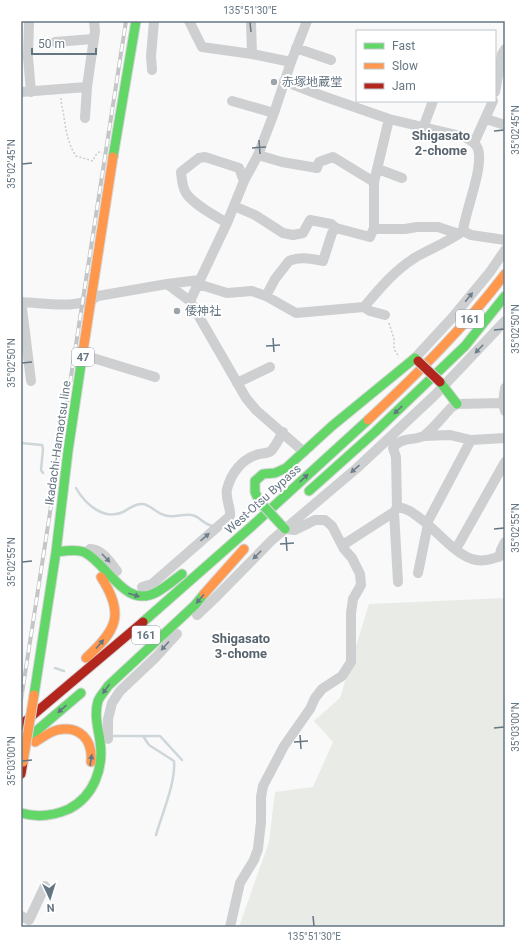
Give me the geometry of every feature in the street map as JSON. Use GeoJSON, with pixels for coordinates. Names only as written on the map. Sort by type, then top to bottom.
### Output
{"type":"FeatureCollection","features":[{"type":"Feature","properties":{"kind":"main road","name":"Ikadachi-Hamaotsu line"},"geometry":{"type":"LineString","coordinates":[[21,774],[56,552],[68,451],[91,300],[136,21]]}},
{"type":"Feature","properties":{"kind":"main road","name":"West-Otsu Bypass"},"geometry":{"type":"LineString","coordinates":[[21,725],[172,598],[422,370],[460,329],[505,274]]}},
{"type":"Feature","properties":{"kind":"main road","name":"West-Otsu Bypass"},"geometry":{"type":"LineString","coordinates":[[301,498],[375,432],[465,346],[505,296]]}},
{"type":"Feature","properties":{"kind":"main road"},"geometry":{"type":"LineString","coordinates":[[285,529],[259,501],[255,492],[255,481],[263,474],[275,473],[286,468],[332,426],[417,359],[442,384],[457,404]]}},
{"type":"Feature","properties":{"kind":"main road"},"geometry":{"type":"LineString","coordinates":[[285,483],[335,439],[367,420]]}},
{"type":"Feature","properties":{"kind":"main road"},"geometry":{"type":"LineString","coordinates":[[255,510],[269,497]]}},
{"type":"Feature","properties":{"kind":"main road","name":"West-Otsu Bypass"},"geometry":{"type":"LineString","coordinates":[[270,526],[284,514]]}},
{"type":"Feature","properties":{"kind":"main road","name":"West-Otsu Bypass"},"geometry":{"type":"LineString","coordinates":[[38,817],[54,815],[68,809],[82,800],[94,784],[101,766],[102,749],[97,717],[98,702],[108,686],[194,606],[247,547],[191,596]]}},
{"type":"Feature","properties":{"kind":"main road"},"geometry":{"type":"LineString","coordinates":[[56,552],[69,555],[83,552],[95,560],[128,593],[140,597],[156,593],[191,566]]}},
{"type":"Feature","properties":{"kind":"main road"},"geometry":{"type":"LineString","coordinates":[[21,719],[98,647],[112,628],[116,615],[114,597],[101,576],[89,568]]}},
{"type":"Feature","properties":{"kind":"main road"},"geometry":{"type":"LineString","coordinates":[[21,744],[90,684]]}},
{"type":"Feature","properties":{"kind":"main road"},"geometry":{"type":"LineString","coordinates":[[21,751],[55,731],[65,729],[75,730],[83,734],[89,741],[92,760],[88,771]]}},
{"type":"Feature","properties":{"kind":"main road"},"geometry":{"type":"LineString","coordinates":[[21,811],[56,806],[66,800]]}},
{"type":"Feature","properties":{"kind":"main road"},"geometry":{"type":"LineString","coordinates":[[21,811],[32,817],[38,817]]}},
{"type":"Feature","properties":{"kind":"street"},"geometry":{"type":"LineString","coordinates":[[85,118],[87,87],[94,39],[94,21]]}},
{"type":"Feature","properties":{"kind":"street"},"geometry":{"type":"LineString","coordinates":[[152,70],[151,56],[154,21]]}},
{"type":"Feature","properties":{"kind":"street"},"geometry":{"type":"LineString","coordinates":[[189,21],[202,47],[252,54],[290,62]]}},
{"type":"Feature","properties":{"kind":"street"},"geometry":{"type":"LineString","coordinates":[[190,301],[227,223],[244,181],[258,154],[274,113],[290,62],[307,21]]}},
{"type":"Feature","properties":{"kind":"street"},"geometry":{"type":"LineString","coordinates":[[29,23],[25,57],[26,92],[87,87]]}},
{"type":"Feature","properties":{"kind":"street"},"geometry":{"type":"LineString","coordinates":[[251,23],[252,54]]}},
{"type":"Feature","properties":{"kind":"street"},"geometry":{"type":"LineString","coordinates":[[55,42],[94,39]]}},
{"type":"Feature","properties":{"kind":"street"},"geometry":{"type":"LineString","coordinates":[[296,48],[331,60]]}},
{"type":"Feature","properties":{"kind":"street"},"geometry":{"type":"LineString","coordinates":[[496,87],[502,54],[505,49]]}},
{"type":"Feature","properties":{"kind":"street"},"geometry":{"type":"LineString","coordinates":[[284,81],[389,119],[465,137],[474,143],[478,149],[479,155],[477,170],[461,232],[444,243],[415,258],[388,279],[364,307]]}},
{"type":"Feature","properties":{"kind":"street"},"geometry":{"type":"LineString","coordinates":[[232,101],[274,113]]}},
{"type":"Feature","properties":{"kind":"street"},"geometry":{"type":"LineString","coordinates":[[423,128],[433,102]]}},
{"type":"Feature","properties":{"kind":"street"},"geometry":{"type":"LineString","coordinates":[[474,143],[493,102]]}},
{"type":"Feature","properties":{"kind":"street"},"geometry":{"type":"LineString","coordinates":[[234,206],[255,215],[283,233],[293,235],[303,233],[310,220],[331,224],[336,228],[370,237],[374,228],[374,182],[389,119]]}},
{"type":"Feature","properties":{"kind":"street"},"geometry":{"type":"LineString","coordinates":[[486,119],[505,125]]}},
{"type":"Feature","properties":{"kind":"street"},"geometry":{"type":"LineString","coordinates":[[258,154],[282,162],[317,168],[319,162],[333,157],[374,182]]}},
{"type":"Feature","properties":{"kind":"street"},"geometry":{"type":"LineString","coordinates":[[227,223],[205,210],[187,195],[183,185],[181,172],[199,158],[205,157],[238,168],[244,181]]}},
{"type":"Feature","properties":{"kind":"street"},"geometry":{"type":"LineString","coordinates":[[378,169],[402,178]]}},
{"type":"Feature","properties":{"kind":"street"},"geometry":{"type":"LineString","coordinates":[[374,228],[404,229],[416,227],[438,227],[471,235],[505,240]]}},
{"type":"Feature","properties":{"kind":"street"},"geometry":{"type":"LineString","coordinates":[[266,296],[275,279],[289,261],[304,258],[323,261],[332,233],[336,228]]}},
{"type":"Feature","properties":{"kind":"street"},"geometry":{"type":"LineString","coordinates":[[417,359],[490,272],[505,250]]}},
{"type":"Feature","properties":{"kind":"street"},"geometry":{"type":"LineString","coordinates":[[30,381],[22,302],[61,304],[83,303],[98,296],[167,284],[199,282],[227,293],[252,291],[266,296],[296,313],[364,307],[370,311],[385,315]]}},
{"type":"Feature","properties":{"kind":"street"},"geometry":{"type":"LineString","coordinates":[[167,284],[190,301],[246,398],[256,410],[283,432],[304,452]]}},
{"type":"Feature","properties":{"kind":"street"},"geometry":{"type":"LineString","coordinates":[[38,817],[52,821],[59,820],[78,813],[89,802],[98,791],[107,770],[109,762],[108,719],[112,702],[120,691],[254,558],[375,451],[505,321]]}},
{"type":"Feature","properties":{"kind":"street"},"geometry":{"type":"LineString","coordinates":[[83,355],[155,378]]}},
{"type":"Feature","properties":{"kind":"street"},"geometry":{"type":"LineString","coordinates":[[237,384],[270,367]]}},
{"type":"Feature","properties":{"kind":"street"},"geometry":{"type":"LineString","coordinates":[[424,436],[452,407],[457,404],[504,407],[505,388]]}},
{"type":"Feature","properties":{"kind":"street"},"geometry":{"type":"LineString","coordinates":[[69,555],[82,548],[95,549],[105,555],[120,575],[132,586],[142,588],[152,584],[230,516],[226,496],[229,483],[235,471],[251,457],[269,452],[274,448],[283,432]]}},
{"type":"Feature","properties":{"kind":"street"},"geometry":{"type":"LineString","coordinates":[[375,451],[393,448],[397,442],[424,436],[450,435],[471,440],[505,438]]}},
{"type":"Feature","properties":{"kind":"street"},"geometry":{"type":"LineString","coordinates":[[418,573],[428,524],[471,440]]}},
{"type":"Feature","properties":{"kind":"street"},"geometry":{"type":"LineString","coordinates":[[393,448],[396,457],[398,582]]}},
{"type":"Feature","properties":{"kind":"street"},"geometry":{"type":"LineString","coordinates":[[456,549],[505,462]]}},
{"type":"Feature","properties":{"kind":"street"},"geometry":{"type":"LineString","coordinates":[[342,542],[346,542],[396,509],[404,507],[428,524],[456,549],[471,559],[485,560],[502,556],[500,550],[505,542]]}},
{"type":"Feature","properties":{"kind":"street"},"geometry":{"type":"LineString","coordinates":[[230,927],[240,883],[254,860],[258,849],[263,786],[284,746],[310,709],[315,698],[322,689],[342,676],[352,662],[351,613],[353,599],[361,585],[360,574],[352,558],[344,549],[342,542],[332,526],[324,520],[315,520],[295,530],[285,529]]}},
{"type":"Feature","properties":{"kind":"street"},"geometry":{"type":"LineString","coordinates":[[21,916],[29,920],[45,886]]}},
{"type":"Feature","properties":{"kind":"path"},"geometry":{"type":"LineString","coordinates":[[62,89],[61,104],[64,122],[72,149],[76,156],[93,161],[99,152],[114,154]]}},
{"type":"Feature","properties":{"kind":"path"},"geometry":{"type":"LineString","coordinates":[[385,315],[392,331],[394,349],[401,359]]}},
{"type":"Feature","properties":{"kind":"shaded area"},"geometry":{"type":"Polygon","coordinates":[[[505,598],[505,927],[239,927],[269,842],[275,792],[313,787],[333,742],[314,721],[340,698],[369,604],[505,598]]]}},
{"type":"Feature","properties":{"kind":"waterway"},"geometry":{"type":"LineString","coordinates":[[21,443],[42,445],[41,470],[43,473]]}},
{"type":"Feature","properties":{"kind":"waterway"},"geometry":{"type":"LineString","coordinates":[[76,488],[84,500],[102,513],[116,514],[135,505],[143,504],[164,515],[191,515],[213,526]]}},
{"type":"Feature","properties":{"kind":"waterway"},"geometry":{"type":"LineString","coordinates":[[55,668],[64,671]]}},
{"type":"Feature","properties":{"kind":"waterway"},"geometry":{"type":"LineString","coordinates":[[113,736],[160,736],[182,760]]}},
{"type":"Feature","properties":{"kind":"waterway"},"geometry":{"type":"LineString","coordinates":[[143,736],[149,745],[174,761],[171,788],[156,835]]}},
{"type":"Feature","properties":{"kind":"railway"},"geometry":{"type":"LineString","coordinates":[[21,700],[126,21]]}},
{"type":"Feature","properties":{"kind":"traffic: fast"},"geometry":{"type":"LineString","coordinates":[[113,157],[136,21]]}},
{"type":"Feature","properties":{"kind":"traffic: fast"},"geometry":{"type":"LineString","coordinates":[[309,491],[375,432],[465,346],[505,296]]}},
{"type":"Feature","properties":{"kind":"traffic: fast"},"geometry":{"type":"LineString","coordinates":[[34,695],[56,552],[68,451],[83,351]]}},
{"type":"Feature","properties":{"kind":"traffic: fast"},"geometry":{"type":"LineString","coordinates":[[259,501],[255,492],[255,481],[263,474],[275,473],[286,468],[332,426],[415,358],[418,361]]}},
{"type":"Feature","properties":{"kind":"traffic: fast"},"geometry":{"type":"LineString","coordinates":[[440,382],[457,404]]}},
{"type":"Feature","properties":{"kind":"traffic: fast"},"geometry":{"type":"LineString","coordinates":[[143,622],[252,526],[368,420]]}},
{"type":"Feature","properties":{"kind":"traffic: fast"},"geometry":{"type":"LineString","coordinates":[[259,501],[285,529]]}},
{"type":"Feature","properties":{"kind":"traffic: fast"},"geometry":{"type":"LineString","coordinates":[[56,552],[74,550],[84,552],[93,558],[126,590],[135,595],[146,596],[157,592],[182,574]]}},
{"type":"Feature","properties":{"kind":"traffic: fast"},"geometry":{"type":"LineString","coordinates":[[21,813],[27,815],[45,816],[69,809],[85,797],[91,789],[99,771],[101,751],[96,716],[99,699],[108,686],[195,605],[204,594]]}},
{"type":"Feature","properties":{"kind":"traffic: fast"},"geometry":{"type":"LineString","coordinates":[[21,744],[81,693]]}},
{"type":"Feature","properties":{"kind":"traffic: slow"},"geometry":{"type":"LineString","coordinates":[[83,351],[113,157]]}},
{"type":"Feature","properties":{"kind":"traffic: slow"},"geometry":{"type":"LineString","coordinates":[[368,420],[457,332],[505,274]]}},
{"type":"Feature","properties":{"kind":"traffic: slow"},"geometry":{"type":"LineString","coordinates":[[204,594],[244,549]]}},
{"type":"Feature","properties":{"kind":"traffic: slow"},"geometry":{"type":"LineString","coordinates":[[86,658],[105,639],[111,630],[114,621],[115,612],[113,601],[109,590],[101,577]]}},
{"type":"Feature","properties":{"kind":"traffic: slow"},"geometry":{"type":"LineString","coordinates":[[23,762],[34,695]]}},
{"type":"Feature","properties":{"kind":"traffic: slow"},"geometry":{"type":"LineString","coordinates":[[35,742],[57,730],[65,729],[78,732],[83,736],[90,747],[91,762]]}},
{"type":"Feature","properties":{"kind":"traffic: jam"},"geometry":{"type":"LineString","coordinates":[[418,361],[440,382]]}},
{"type":"Feature","properties":{"kind":"traffic: jam"},"geometry":{"type":"LineString","coordinates":[[21,725],[143,622]]}},
{"type":"Feature","properties":{"kind":"traffic: jam"},"geometry":{"type":"LineString","coordinates":[[21,774],[23,762]]}},
{"type":"Feature","properties":{"kind":"place","name":"赤塚地蔵堂"},"geometry":{"type":"Point","coordinates":[274,82]}},
{"type":"Feature","properties":{"kind":"place","name":"倭神社"},"geometry":{"type":"Point","coordinates":[177,311]}},
{"type":"Feature","properties":{"kind":"district","name":"Shigasato 2-chome"},"geometry":{"type":"Point","coordinates":[441,142]}},
{"type":"Feature","properties":{"kind":"district","name":"Shigasato 3-chome"},"geometry":{"type":"Point","coordinates":[241,646]}}]}
